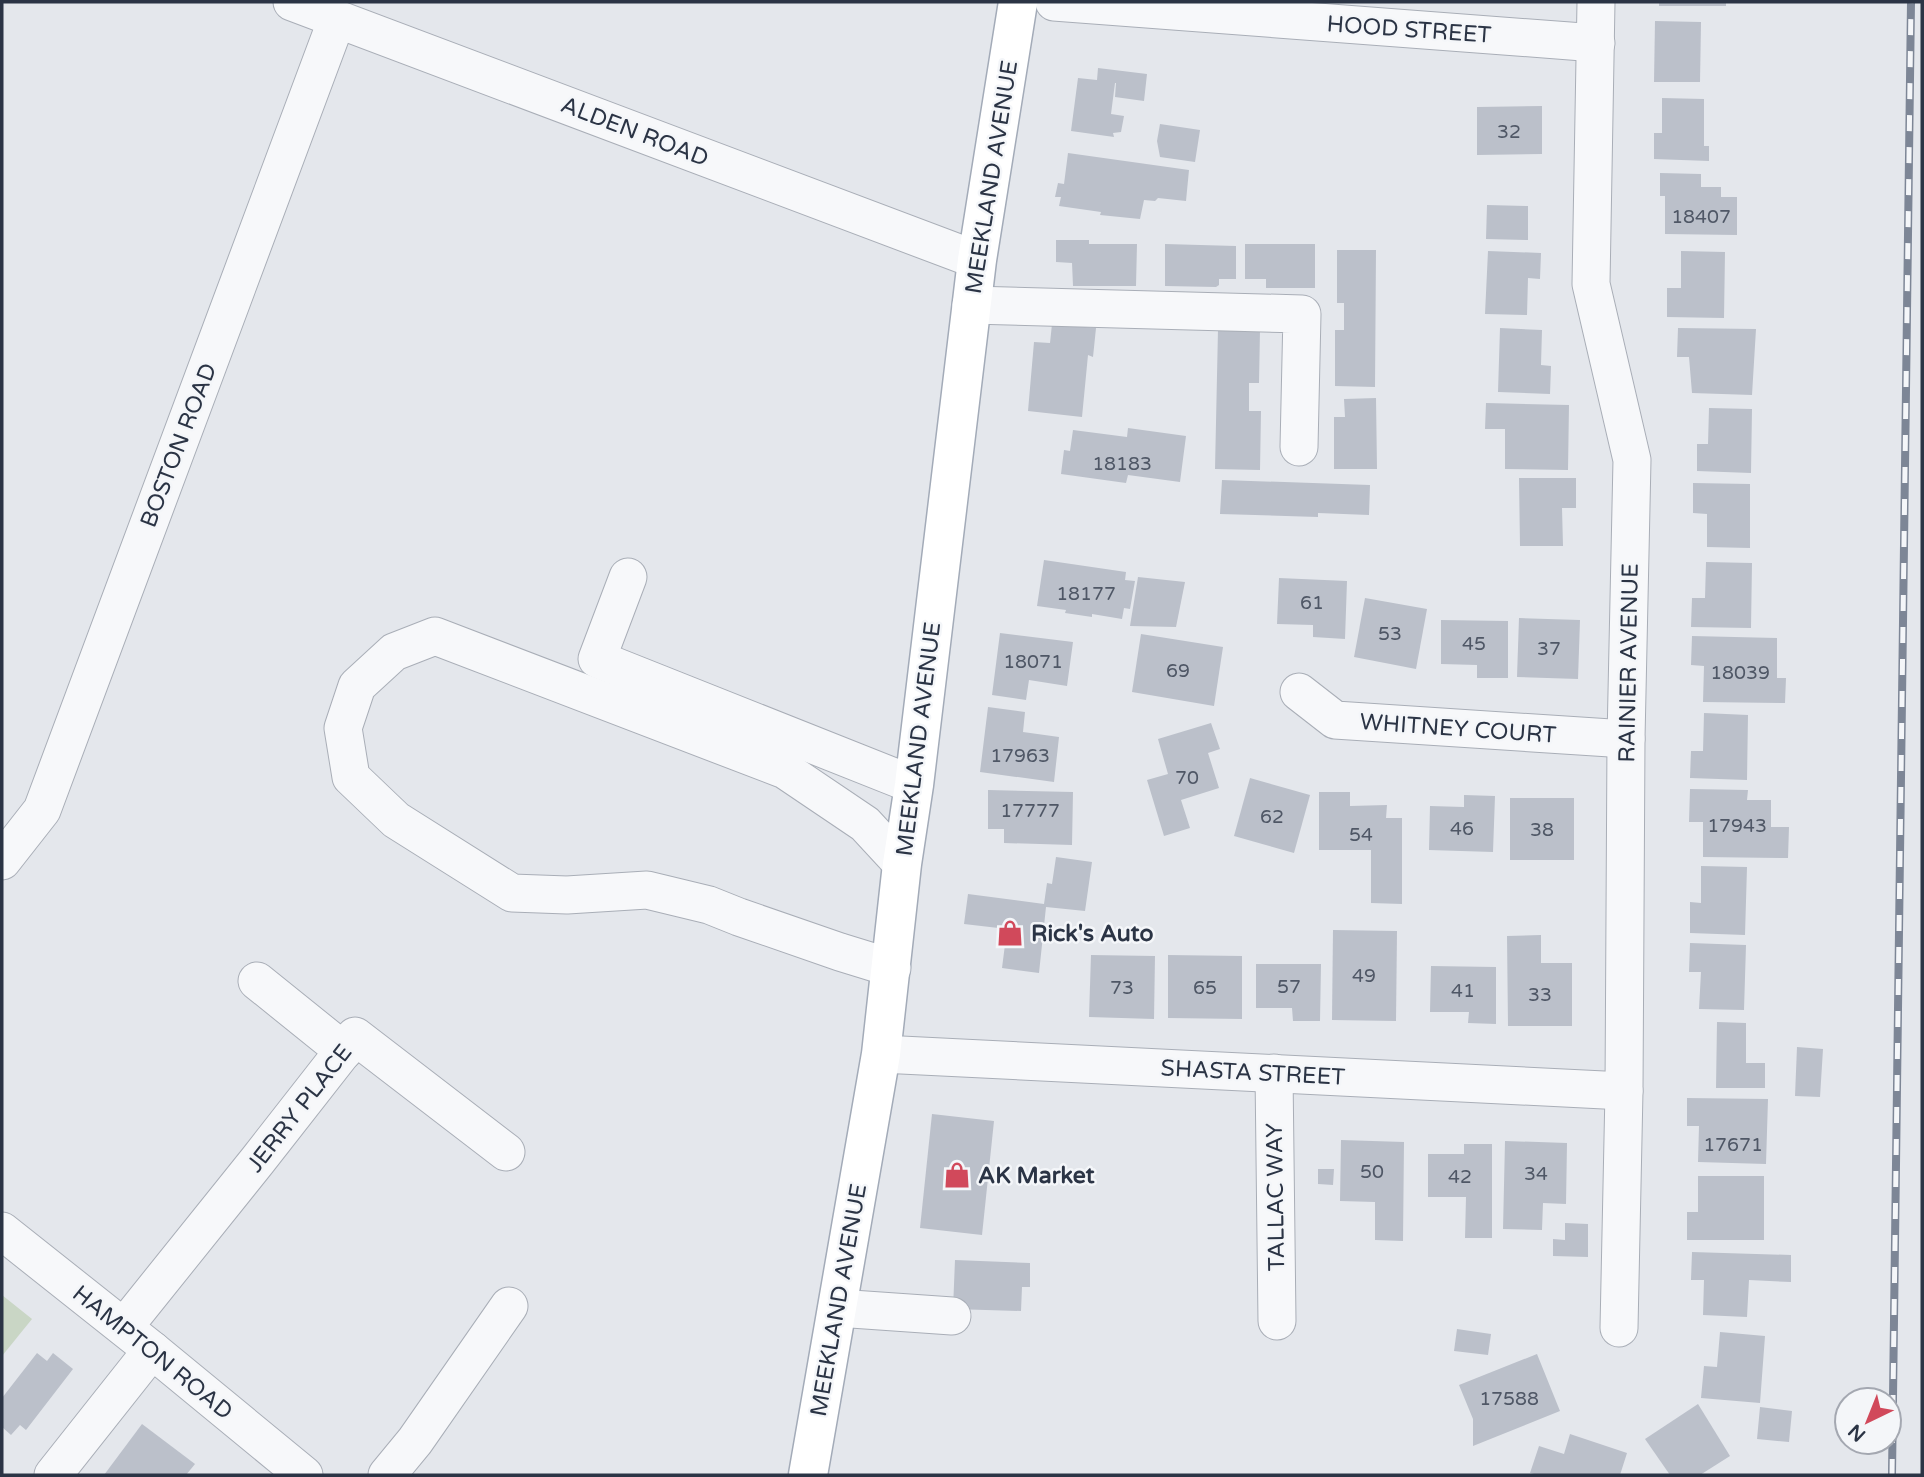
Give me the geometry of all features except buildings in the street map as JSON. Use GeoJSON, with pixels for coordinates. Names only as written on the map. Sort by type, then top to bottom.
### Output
{"type":"FeatureCollection","features":[{"type":"Feature","properties":{"kind":"main road","name":"MEEKLAND AVENUE"},"geometry":{"type":"LineString","coordinates":[[808,1475],[881,1054],[971,305],[1018,2]]}},
{"type":"Feature","properties":{"kind":"street","name":"ALDEN ROAD"},"geometry":{"type":"LineString","coordinates":[[292,2],[977,260]]}},
{"type":"Feature","properties":{"kind":"street","name":"HOOD STREET"},"geometry":{"type":"LineString","coordinates":[[1054,2],[1596,43]]}},
{"type":"Feature","properties":{"kind":"street","name":"RAINIER AVENUE"},"geometry":{"type":"LineString","coordinates":[[1597,2],[1591,284],[1632,460],[1626,739],[1625,1091],[1619,1328]]}},
{"type":"Feature","properties":{"kind":"street","name":"BOSTON ROAD"},"geometry":{"type":"LineString","coordinates":[[2,861],[42,810],[338,19]]}},
{"type":"Feature","properties":{"kind":"street"},"geometry":{"type":"LineString","coordinates":[[971,305],[1302,314],[1299,447]]}},
{"type":"Feature","properties":{"kind":"street"},"geometry":{"type":"LineString","coordinates":[[628,577],[597,659],[914,785]]}},
{"type":"Feature","properties":{"kind":"street"},"geometry":{"type":"LineString","coordinates":[[892,968],[709,905],[647,890],[567,895],[512,894],[396,820],[351,778],[343,728],[357,686],[394,652],[435,636],[785,770],[865,824],[902,864]]}},
{"type":"Feature","properties":{"kind":"street","name":"WHITNEY COURT"},"geometry":{"type":"LineString","coordinates":[[1299,692],[1335,720],[1626,739]]}},
{"type":"Feature","properties":{"kind":"street"},"geometry":{"type":"LineString","coordinates":[[257,981],[344,1051]]}},
{"type":"Feature","properties":{"kind":"street","name":"JERRY PLACE"},"geometry":{"type":"LineString","coordinates":[[124,1328],[355,1036],[506,1152]]}},
{"type":"Feature","properties":{"kind":"street","name":"SHASTA STREET"},"geometry":{"type":"LineString","coordinates":[[881,1054],[1625,1091]]}},
{"type":"Feature","properties":{"kind":"street","name":"TALLAC WAY"},"geometry":{"type":"LineString","coordinates":[[1274,1073],[1277,1321]]}},
{"type":"Feature","properties":{"kind":"street","name":"HAMPTON ROAD"},"geometry":{"type":"LineString","coordinates":[[2,1231],[304,1475]]}},
{"type":"Feature","properties":{"kind":"street"},"geometry":{"type":"LineString","coordinates":[[387,1475],[415,1441],[509,1306]]}},
{"type":"Feature","properties":{"kind":"street"},"geometry":{"type":"LineString","coordinates":[[837,1308],[951,1316]]}},
{"type":"Feature","properties":{"kind":"street"},"geometry":{"type":"LineString","coordinates":[[53,1475],[152,1350]]}},
{"type":"Feature","properties":{"kind":"green space"},"geometry":{"type":"Polygon","coordinates":[[[2,1295],[32,1319],[2,1356],[2,1295]]]}},
{"type":"Feature","properties":{"kind":"railway"},"geometry":{"type":"LineString","coordinates":[[1892,1475],[1911,2]]}},
{"type":"Feature","properties":{"kind":"place","name":"Rick's Auto"},"geometry":{"type":"Point","coordinates":[1010,933]}},
{"type":"Feature","properties":{"kind":"place","name":"AK Market"},"geometry":{"type":"Point","coordinates":[957,1175]}}]}
